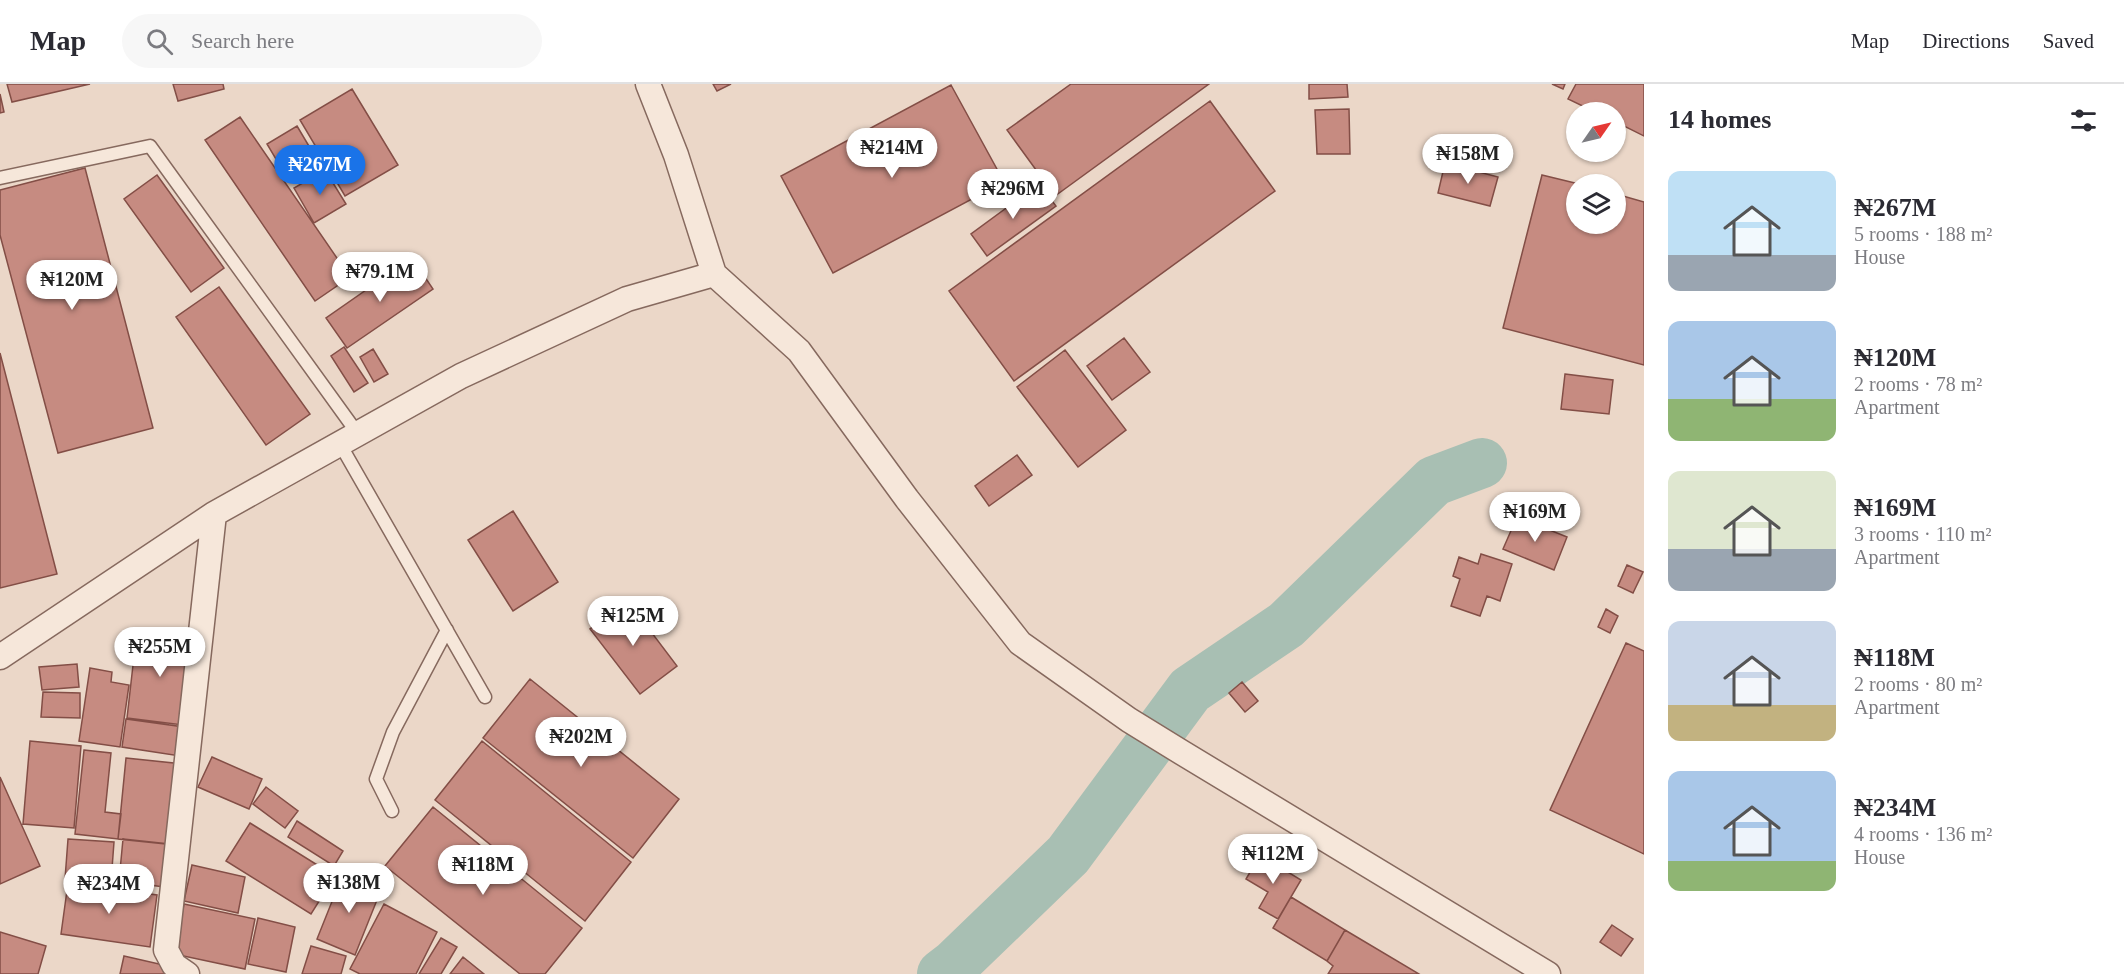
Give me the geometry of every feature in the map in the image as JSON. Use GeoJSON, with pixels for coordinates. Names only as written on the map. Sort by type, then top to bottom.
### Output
{"type":"FeatureCollection","features":[{"type":"Feature","properties":{"kind":"street"},"geometry":{"type":"LineString","coordinates":[[648,84],[676,155],[714,274],[799,351],[907,500],[1020,643],[1129,720],[1180,752],[1548,974]]}},
{"type":"Feature","properties":{"kind":"street"},"geometry":{"type":"LineString","coordinates":[[0,657],[214,514],[461,376],[627,299],[714,274]]}},
{"type":"Feature","properties":{"kind":"street"},"geometry":{"type":"LineString","coordinates":[[187,974],[174,965],[166,950],[214,514]]}},
{"type":"Feature","properties":{"kind":"lane"},"geometry":{"type":"LineString","coordinates":[[0,178],[150,146],[349,439],[447,630],[485,696]]}},
{"type":"Feature","properties":{"kind":"lane"},"geometry":{"type":"LineString","coordinates":[[392,811],[376,779],[393,732],[447,630]]}},
{"type":"Feature","properties":{"kind":"building"},"geometry":{"type":"Polygon","coordinates":[[[7,84],[90,84],[12,102],[7,84]]]}},
{"type":"Feature","properties":{"kind":"building"},"geometry":{"type":"Polygon","coordinates":[[[173,84],[223,84],[224,89],[178,101],[173,84]]]}},
{"type":"Feature","properties":{"kind":"building"},"geometry":{"type":"Polygon","coordinates":[[[713,84],[731,84],[717,91],[713,84]]]}},
{"type":"Feature","properties":{"kind":"building"},"geometry":{"type":"Polygon","coordinates":[[[1071,84],[1209,84],[1055,196],[1007,130],[1071,84]]]}},
{"type":"Feature","properties":{"kind":"building"},"geometry":{"type":"Polygon","coordinates":[[[1309,84],[1347,84],[1348,97],[1309,99],[1309,84]]]}},
{"type":"Feature","properties":{"kind":"building"},"geometry":{"type":"Polygon","coordinates":[[[1552,84],[1565,84],[1563,89],[1552,84]]]}},
{"type":"Feature","properties":{"kind":"building"},"geometry":{"type":"Polygon","coordinates":[[[1576,84],[1644,84],[1644,136],[1626,127],[1626,102],[1574,102],[1568,99],[1576,84]]]}},
{"type":"Feature","properties":{"kind":"building"},"geometry":{"type":"Polygon","coordinates":[[[951,85],[1004,182],[833,273],[781,176],[951,85]]]}},
{"type":"Feature","properties":{"kind":"building"},"geometry":{"type":"Polygon","coordinates":[[[352,89],[398,165],[345,196],[300,120],[352,89]]]}},
{"type":"Feature","properties":{"kind":"building"},"geometry":{"type":"Polygon","coordinates":[[[0,94],[4,112],[0,113],[0,94]]]}},
{"type":"Feature","properties":{"kind":"building"},"geometry":{"type":"Polygon","coordinates":[[[1210,101],[1275,191],[1014,381],[949,291],[1210,101]]]}},
{"type":"Feature","properties":{"kind":"building"},"geometry":{"type":"Polygon","coordinates":[[[1349,109],[1350,154],[1317,154],[1315,110],[1349,109]]]}},
{"type":"Feature","properties":{"kind":"building"},"geometry":{"type":"Polygon","coordinates":[[[240,117],[350,277],[315,301],[205,140],[240,117]]]}},
{"type":"Feature","properties":{"kind":"building"},"geometry":{"type":"Polygon","coordinates":[[[297,126],[319,163],[289,181],[267,144],[297,126]]]}},
{"type":"Feature","properties":{"kind":"building"},"geometry":{"type":"Polygon","coordinates":[[[1445,163],[1498,177],[1490,206],[1438,193],[1445,163]]]}},
{"type":"Feature","properties":{"kind":"building"},"geometry":{"type":"Polygon","coordinates":[[[85,168],[153,428],[58,453],[0,235],[0,190],[85,168]]]}},
{"type":"Feature","properties":{"kind":"building"},"geometry":{"type":"Polygon","coordinates":[[[325,170],[346,204],[314,223],[294,188],[325,170]]]}},
{"type":"Feature","properties":{"kind":"building"},"geometry":{"type":"Polygon","coordinates":[[[157,175],[224,268],[191,292],[124,199],[157,175]]]}},
{"type":"Feature","properties":{"kind":"building"},"geometry":{"type":"Polygon","coordinates":[[[1542,175],[1566,181],[1566,234],[1626,234],[1626,197],[1644,202],[1644,365],[1503,328],[1542,175]]]}},
{"type":"Feature","properties":{"kind":"building"},"geometry":{"type":"Polygon","coordinates":[[[1039,184],[1056,206],[987,256],[971,234],[1039,184]]]}},
{"type":"Feature","properties":{"kind":"building"},"geometry":{"type":"Polygon","coordinates":[[[412,258],[433,289],[347,348],[326,318],[412,258]]]}},
{"type":"Feature","properties":{"kind":"building"},"geometry":{"type":"Polygon","coordinates":[[[219,287],[310,414],[266,445],[176,317],[219,287]]]}},
{"type":"Feature","properties":{"kind":"building"},"geometry":{"type":"Polygon","coordinates":[[[1124,338],[1150,372],[1112,400],[1087,366],[1124,338]]]}},
{"type":"Feature","properties":{"kind":"building"},"geometry":{"type":"Polygon","coordinates":[[[344,347],[368,383],[354,392],[331,356],[344,347]]]}},
{"type":"Feature","properties":{"kind":"building"},"geometry":{"type":"Polygon","coordinates":[[[373,349],[388,374],[374,382],[360,357],[373,349]]]}},
{"type":"Feature","properties":{"kind":"building"},"geometry":{"type":"Polygon","coordinates":[[[1065,350],[1126,430],[1078,467],[1017,387],[1065,350]]]}},
{"type":"Feature","properties":{"kind":"building"},"geometry":{"type":"Polygon","coordinates":[[[0,353],[57,574],[0,588],[0,353]]]}},
{"type":"Feature","properties":{"kind":"building"},"geometry":{"type":"Polygon","coordinates":[[[1565,374],[1613,380],[1609,414],[1561,409],[1565,374]]]}},
{"type":"Feature","properties":{"kind":"building"},"geometry":{"type":"Polygon","coordinates":[[[1017,455],[1032,475],[989,506],[975,486],[1017,455]]]}},
{"type":"Feature","properties":{"kind":"building"},"geometry":{"type":"Polygon","coordinates":[[[513,511],[558,582],[513,611],[468,540],[513,511]]]}},
{"type":"Feature","properties":{"kind":"building"},"geometry":{"type":"Polygon","coordinates":[[[1517,517],[1567,537],[1554,570],[1503,549],[1517,517]]]}},
{"type":"Feature","properties":{"kind":"building"},"geometry":{"type":"Polygon","coordinates":[[[1481,554],[1512,564],[1500,601],[1487,596],[1480,616],[1451,606],[1460,579],[1453,576],[1459,557],[1478,564],[1481,554]]]}},
{"type":"Feature","properties":{"kind":"building"},"geometry":{"type":"Polygon","coordinates":[[[1627,565],[1643,572],[1633,593],[1618,586],[1627,565]]]}},
{"type":"Feature","properties":{"kind":"building"},"geometry":{"type":"Polygon","coordinates":[[[627,600],[677,666],[640,694],[590,629],[627,600]]]}},
{"type":"Feature","properties":{"kind":"building"},"geometry":{"type":"Polygon","coordinates":[[[1606,609],[1618,616],[1610,633],[1598,627],[1606,609]]]}},
{"type":"Feature","properties":{"kind":"building"},"geometry":{"type":"Polygon","coordinates":[[[137,630],[194,638],[183,725],[127,718],[137,630]]]}},
{"type":"Feature","properties":{"kind":"building"},"geometry":{"type":"Polygon","coordinates":[[[1626,643],[1644,651],[1644,854],[1550,810],[1626,643]]]}},
{"type":"Feature","properties":{"kind":"building"},"geometry":{"type":"Polygon","coordinates":[[[77,664],[79,687],[42,690],[39,667],[77,664]]]}},
{"type":"Feature","properties":{"kind":"building"},"geometry":{"type":"Polygon","coordinates":[[[90,668],[112,672],[111,682],[129,685],[120,747],[79,741],[90,668]]]}},
{"type":"Feature","properties":{"kind":"building"},"geometry":{"type":"Polygon","coordinates":[[[530,679],[679,799],[633,858],[483,738],[530,679]]]}},
{"type":"Feature","properties":{"kind":"building"},"geometry":{"type":"Polygon","coordinates":[[[1242,682],[1258,701],[1245,712],[1229,693],[1242,682]]]}},
{"type":"Feature","properties":{"kind":"building"},"geometry":{"type":"Polygon","coordinates":[[[43,692],[80,693],[80,718],[41,717],[43,692]]]}},
{"type":"Feature","properties":{"kind":"building"},"geometry":{"type":"Polygon","coordinates":[[[126,719],[184,727],[180,756],[122,747],[126,719]]]}},
{"type":"Feature","properties":{"kind":"building"},"geometry":{"type":"Polygon","coordinates":[[[30,741],[81,746],[74,828],[23,824],[30,741]]]}},
{"type":"Feature","properties":{"kind":"building"},"geometry":{"type":"Polygon","coordinates":[[[482,741],[631,862],[585,921],[435,800],[482,741]]]}},
{"type":"Feature","properties":{"kind":"building"},"geometry":{"type":"Polygon","coordinates":[[[84,750],[111,753],[105,812],[121,814],[118,839],[75,834],[84,750]]]}},
{"type":"Feature","properties":{"kind":"building"},"geometry":{"type":"Polygon","coordinates":[[[212,757],[262,779],[249,809],[198,787],[212,757]]]}},
{"type":"Feature","properties":{"kind":"building"},"geometry":{"type":"Polygon","coordinates":[[[126,758],[183,764],[175,845],[118,839],[126,758]]]}},
{"type":"Feature","properties":{"kind":"building"},"geometry":{"type":"Polygon","coordinates":[[[0,777],[40,866],[0,884],[0,777]]]}},
{"type":"Feature","properties":{"kind":"building"},"geometry":{"type":"Polygon","coordinates":[[[266,787],[298,811],[285,828],[253,804],[266,787]]]}},
{"type":"Feature","properties":{"kind":"building"},"geometry":{"type":"Polygon","coordinates":[[[433,807],[582,928],[545,974],[520,974],[385,866],[433,807]]]}},
{"type":"Feature","properties":{"kind":"building"},"geometry":{"type":"Polygon","coordinates":[[[297,821],[343,851],[334,866],[288,837],[297,821]]]}},
{"type":"Feature","properties":{"kind":"building"},"geometry":{"type":"Polygon","coordinates":[[[250,823],[335,876],[311,914],[226,861],[250,823]]]}},
{"type":"Feature","properties":{"kind":"building"},"geometry":{"type":"Polygon","coordinates":[[[68,839],[114,842],[111,882],[65,879],[68,839]]]}},
{"type":"Feature","properties":{"kind":"building"},"geometry":{"type":"Polygon","coordinates":[[[123,839],[169,844],[164,887],[119,881],[123,839]]]}},
{"type":"Feature","properties":{"kind":"building"},"geometry":{"type":"Polygon","coordinates":[[[1260,855],[1301,880],[1278,919],[1259,908],[1268,892],[1246,879],[1260,855]]]}},
{"type":"Feature","properties":{"kind":"building"},"geometry":{"type":"Polygon","coordinates":[[[192,865],[245,877],[238,913],[184,901],[192,865]]]}},
{"type":"Feature","properties":{"kind":"building"},"geometry":{"type":"Polygon","coordinates":[[[343,874],[381,890],[355,955],[317,939],[343,874]]]}},
{"type":"Feature","properties":{"kind":"building"},"geometry":{"type":"Polygon","coordinates":[[[68,883],[157,895],[150,947],[61,934],[68,883]]]}},
{"type":"Feature","properties":{"kind":"building"},"geometry":{"type":"Polygon","coordinates":[[[1291,897],[1345,930],[1327,961],[1273,928],[1291,897]]]}},
{"type":"Feature","properties":{"kind":"building"},"geometry":{"type":"Polygon","coordinates":[[[184,904],[255,919],[245,969],[174,954],[184,904]]]}},
{"type":"Feature","properties":{"kind":"building"},"geometry":{"type":"Polygon","coordinates":[[[384,904],[437,932],[416,974],[360,974],[350,969],[384,904]]]}},
{"type":"Feature","properties":{"kind":"building"},"geometry":{"type":"Polygon","coordinates":[[[258,918],[295,927],[286,972],[248,964],[258,918]]]}},
{"type":"Feature","properties":{"kind":"building"},"geometry":{"type":"Polygon","coordinates":[[[1612,925],[1633,939],[1621,956],[1600,942],[1612,925]]]}},
{"type":"Feature","properties":{"kind":"building"},"geometry":{"type":"Polygon","coordinates":[[[1345,930],[1419,974],[1328,974],[1333,966],[1327,961],[1345,930]]]}},
{"type":"Feature","properties":{"kind":"building"},"geometry":{"type":"Polygon","coordinates":[[[0,932],[46,946],[38,974],[0,974],[0,932]]]}},
{"type":"Feature","properties":{"kind":"building"},"geometry":{"type":"Polygon","coordinates":[[[441,938],[457,947],[441,974],[419,974],[441,938]]]}},
{"type":"Feature","properties":{"kind":"building"},"geometry":{"type":"Polygon","coordinates":[[[311,946],[346,956],[341,974],[302,974],[311,946]]]}},
{"type":"Feature","properties":{"kind":"building"},"geometry":{"type":"Polygon","coordinates":[[[124,956],[168,966],[166,974],[120,974],[124,956]]]}},
{"type":"Feature","properties":{"kind":"building"},"geometry":{"type":"Polygon","coordinates":[[[463,957],[484,974],[450,974],[463,957]]]}},
{"type":"Feature","properties":{"kind":"waterway"},"geometry":{"type":"LineString","coordinates":[[942,974],[1068,855],[1190,690],[1286,625],[1434,481],[1482,463]]}}]}
